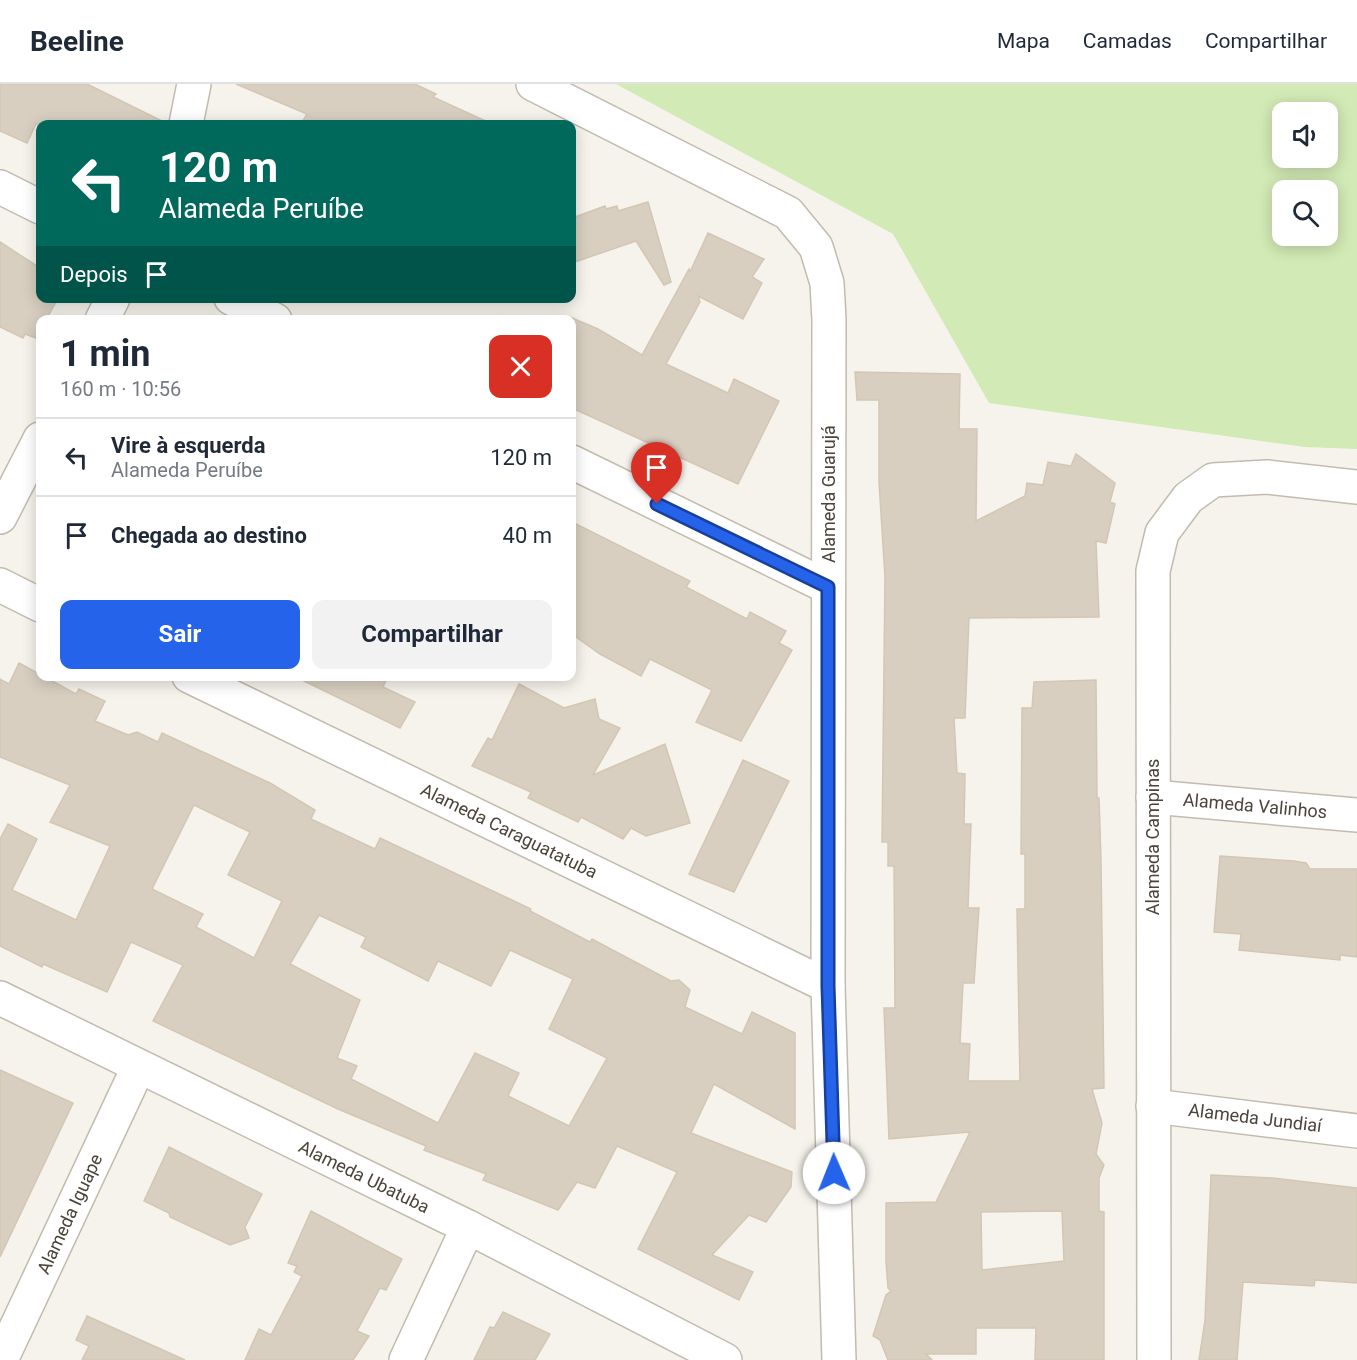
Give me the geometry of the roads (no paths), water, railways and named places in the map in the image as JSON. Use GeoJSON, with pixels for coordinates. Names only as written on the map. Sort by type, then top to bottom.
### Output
{"type":"FeatureCollection","features":[{"type":"Feature","properties":{"kind":"street"},"geometry":{"type":"LineString","coordinates":[[187,120],[194,84]]}},
{"type":"Feature","properties":{"kind":"street","name":"Alameda Guarujá"},"geometry":{"type":"LineString","coordinates":[[533,84],[788,213],[816,247],[827,283],[830,320],[828,986],[839,1360]]}},
{"type":"Feature","properties":{"kind":"street"},"geometry":{"type":"LineString","coordinates":[[0,188],[36,205]]}},
{"type":"Feature","properties":{"kind":"street"},"geometry":{"type":"LineString","coordinates":[[241,303],[265,315]]}},
{"type":"Feature","properties":{"kind":"street"},"geometry":{"type":"LineString","coordinates":[[0,517],[36,447]]}},
{"type":"Feature","properties":{"kind":"street"},"geometry":{"type":"LineString","coordinates":[[576,464],[828,587]]}},
{"type":"Feature","properties":{"kind":"street","name":"Alameda Campinas"},"geometry":{"type":"LineString","coordinates":[[1154,1360],[1153,571],[1162,533],[1188,498],[1213,480],[1267,477],[1357,488]]}},
{"type":"Feature","properties":{"kind":"street"},"geometry":{"type":"LineString","coordinates":[[0,585],[36,603]]}},
{"type":"Feature","properties":{"kind":"street","name":"Alameda Caraguatatuba"},"geometry":{"type":"LineString","coordinates":[[199,681],[828,986]]}},
{"type":"Feature","properties":{"kind":"street","name":"Alameda Valinhos"},"geometry":{"type":"LineString","coordinates":[[1153,797],[1357,815]]}},
{"type":"Feature","properties":{"kind":"street","name":"Alameda Ubatuba"},"geometry":{"type":"LineString","coordinates":[[0,998],[138,1068],[468,1227],[725,1360]]}},
{"type":"Feature","properties":{"kind":"street","name":"Alameda Iguape"},"geometry":{"type":"LineString","coordinates":[[1,1360],[138,1068]]}},
{"type":"Feature","properties":{"kind":"street","name":"Alameda Jundiaí"},"geometry":{"type":"LineString","coordinates":[[1153,1106],[1357,1131]]}},
{"type":"Feature","properties":{"kind":"street"},"geometry":{"type":"LineString","coordinates":[[406,1360],[468,1227]]}}]}
